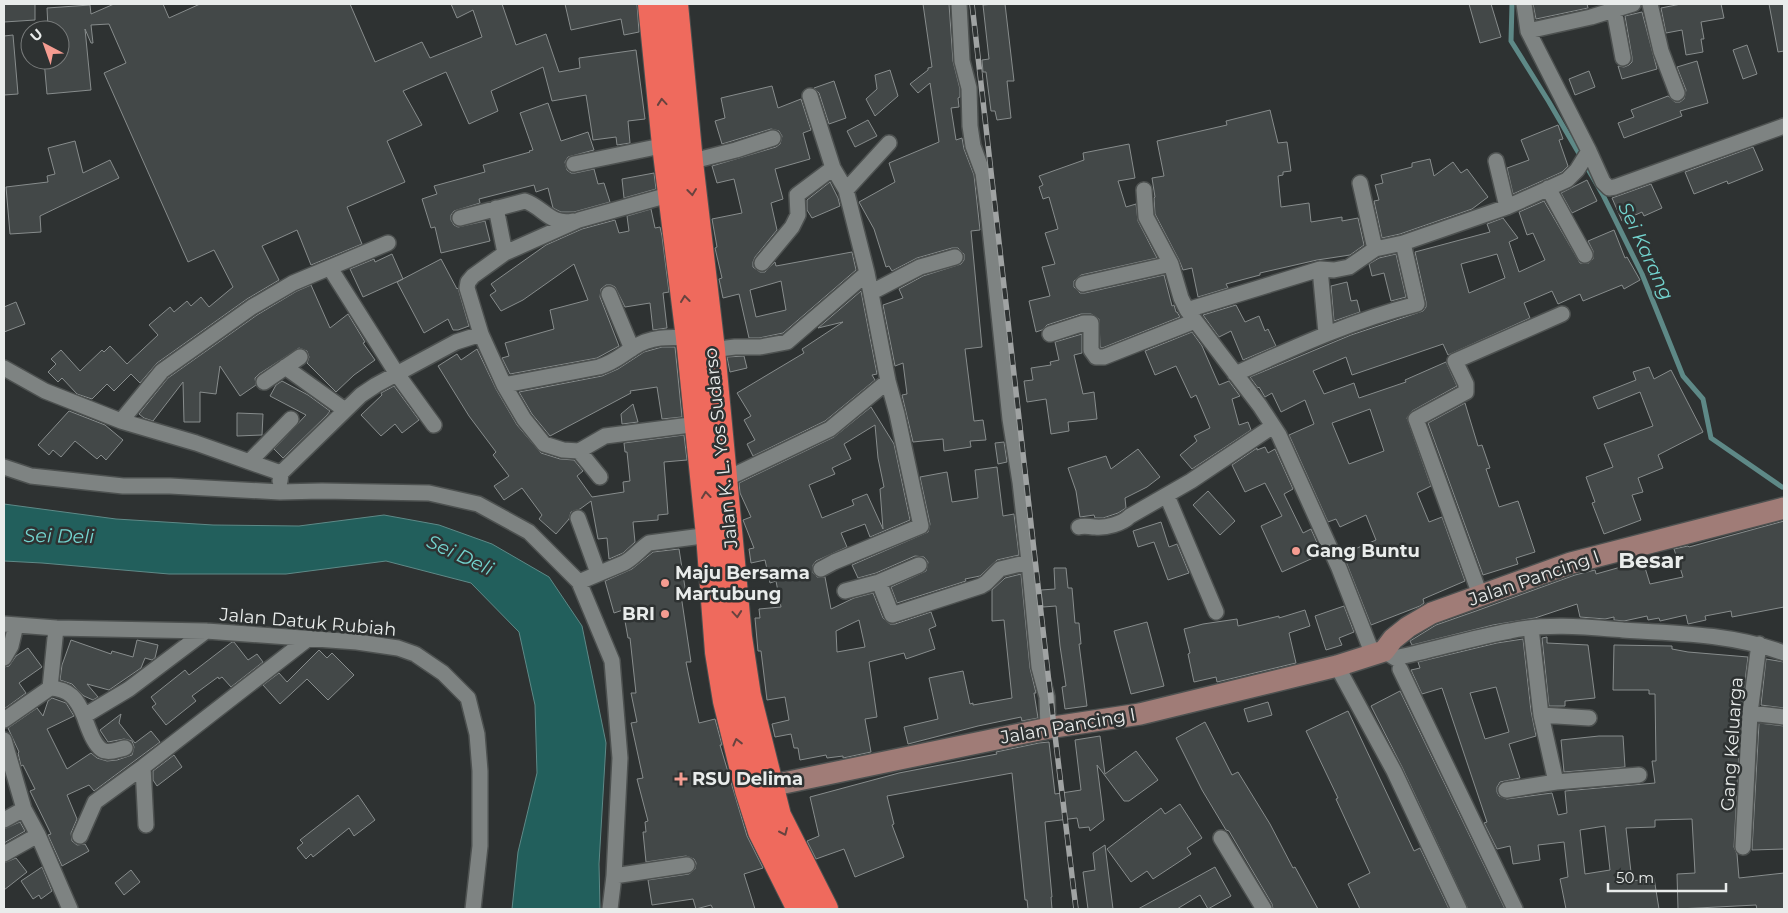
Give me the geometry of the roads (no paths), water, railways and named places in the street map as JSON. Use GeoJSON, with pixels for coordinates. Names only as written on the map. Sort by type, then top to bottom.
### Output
{"type":"FeatureCollection","features":[{"type":"Feature","properties":{"kind":"highway","name":"Jalan K. L. Yos Sudarso"},"geometry":{"type":"LineString","coordinates":[[652,4],[672,194],[724,480],[717,544]]}},
{"type":"Feature","properties":{"kind":"highway","name":"Jalan K. L. Yos Sudarso"},"geometry":{"type":"LineString","coordinates":[[674,4],[689,162],[700,344],[698,424],[717,544],[738,636],[759,788],[762,831],[801,909]]}},
{"type":"Feature","properties":{"kind":"highway","name":"Jalan K. L. Yos Sudarso"},"geometry":{"type":"LineString","coordinates":[[759,788],[824,909]]}},
{"type":"Feature","properties":{"kind":"main road","name":"Jalan Pancing I"},"geometry":{"type":"LineString","coordinates":[[759,788],[1048,728],[1140,714],[1337,666],[1378,653],[1408,627],[1432,613],[1480,595],[1571,563],[1784,508]]}},
{"type":"Feature","properties":{"kind":"street"},"geometry":{"type":"LineString","coordinates":[[959,4],[962,61],[969,88],[970,126],[973,146],[980,163],[984,182],[1010,419],[1020,482],[1039,667],[1047,697],[1048,728]]}},
{"type":"Feature","properties":{"kind":"street"},"geometry":{"type":"LineString","coordinates":[[1524,4],[1528,31],[1603,182],[1609,188],[1784,126]]}},
{"type":"Feature","properties":{"kind":"street"},"geometry":{"type":"LineString","coordinates":[[1528,31],[1591,10],[1614,10],[1633,4]]}},
{"type":"Feature","properties":{"kind":"street"},"geometry":{"type":"LineString","coordinates":[[1650,4],[1660,51],[1677,93]]}},
{"type":"Feature","properties":{"kind":"street"},"geometry":{"type":"LineString","coordinates":[[1614,10],[1623,58]]}},
{"type":"Feature","properties":{"kind":"street"},"geometry":{"type":"LineString","coordinates":[[810,96],[833,168],[846,190],[872,292],[888,381],[921,526],[821,569]]}},
{"type":"Feature","properties":{"kind":"street"},"geometry":{"type":"LineString","coordinates":[[689,162],[773,138]]}},
{"type":"Feature","properties":{"kind":"street"},"geometry":{"type":"LineString","coordinates":[[846,190],[889,143]]}},
{"type":"Feature","properties":{"kind":"street"},"geometry":{"type":"LineString","coordinates":[[574,164],[666,145]]}},
{"type":"Feature","properties":{"kind":"street"},"geometry":{"type":"LineString","coordinates":[[1050,334],[1084,323],[1091,323],[1091,350],[1096,357],[1104,357],[1191,315],[1320,269],[1334,270],[1349,267],[1375,249],[1403,242],[1507,207],[1567,180],[1577,170],[1588,152]]}},
{"type":"Feature","properties":{"kind":"street"},"geometry":{"type":"LineString","coordinates":[[1496,161],[1507,207]]}},
{"type":"Feature","properties":{"kind":"street"},"geometry":{"type":"LineString","coordinates":[[762,263],[792,227],[798,215],[798,196],[833,168]]}},
{"type":"Feature","properties":{"kind":"street"},"geometry":{"type":"LineString","coordinates":[[1360,183],[1375,249]]}},
{"type":"Feature","properties":{"kind":"street"},"geometry":{"type":"LineString","coordinates":[[1548,188],[1585,255]]}},
{"type":"Feature","properties":{"kind":"street"},"geometry":{"type":"LineString","coordinates":[[1144,190],[1146,217],[1171,264],[1181,298],[1191,315],[1279,435],[1378,653]]}},
{"type":"Feature","properties":{"kind":"street"},"geometry":{"type":"LineString","coordinates":[[460,218],[525,201],[530,202],[555,220],[567,222],[672,194]]}},
{"type":"Feature","properties":{"kind":"street"},"geometry":{"type":"LineString","coordinates":[[496,208],[506,253]]}},
{"type":"Feature","properties":{"kind":"street"},"geometry":{"type":"LineString","coordinates":[[579,220],[506,253],[473,276],[468,282],[467,288],[481,334],[504,384],[524,419],[544,444],[562,450],[579,451],[605,436],[698,424]]}},
{"type":"Feature","properties":{"kind":"street"},"geometry":{"type":"LineString","coordinates":[[1236,374],[1326,333],[1417,304],[1403,242]]}},
{"type":"Feature","properties":{"kind":"street"},"geometry":{"type":"LineString","coordinates":[[121,421],[162,371],[252,307],[293,283],[388,243]]}},
{"type":"Feature","properties":{"kind":"street"},"geometry":{"type":"LineString","coordinates":[[872,292],[920,267],[955,257]]}},
{"type":"Feature","properties":{"kind":"street"},"geometry":{"type":"LineString","coordinates":[[1083,284],[1171,264]]}},
{"type":"Feature","properties":{"kind":"street"},"geometry":{"type":"LineString","coordinates":[[330,268],[397,374],[434,425]]}},
{"type":"Feature","properties":{"kind":"street"},"geometry":{"type":"LineString","coordinates":[[1320,269],[1326,333]]}},
{"type":"Feature","properties":{"kind":"street"},"geometry":{"type":"LineString","coordinates":[[504,384],[613,363],[632,349],[654,338],[734,347],[760,347],[787,342],[867,273]]}},
{"type":"Feature","properties":{"kind":"street"},"geometry":{"type":"LineString","coordinates":[[609,294],[632,349]]}},
{"type":"Feature","properties":{"kind":"street"},"geometry":{"type":"LineString","coordinates":[[1480,595],[1416,419],[1466,392],[1466,384],[1455,361],[1562,314]]}},
{"type":"Feature","properties":{"kind":"street"},"geometry":{"type":"LineString","coordinates":[[280,492],[281,473],[345,410],[376,385],[456,342],[481,334]]}},
{"type":"Feature","properties":{"kind":"street"},"geometry":{"type":"LineString","coordinates":[[264,382],[300,356]]}},
{"type":"Feature","properties":{"kind":"street"},"geometry":{"type":"LineString","coordinates":[[285,367],[345,410]]}},
{"type":"Feature","properties":{"kind":"street"},"geometry":{"type":"LineString","coordinates":[[4,368],[45,391],[121,421],[196,443],[281,473]]}},
{"type":"Feature","properties":{"kind":"street"},"geometry":{"type":"LineString","coordinates":[[724,480],[830,429],[888,381]]}},
{"type":"Feature","properties":{"kind":"street"},"geometry":{"type":"LineString","coordinates":[[250,461],[291,419]]}},
{"type":"Feature","properties":{"kind":"street"},"geometry":{"type":"LineString","coordinates":[[1079,526],[1108,526],[1125,521],[1167,496],[1273,426]]}},
{"type":"Feature","properties":{"kind":"street"},"geometry":{"type":"LineString","coordinates":[[579,451],[600,478]]}},
{"type":"Feature","properties":{"kind":"street"},"geometry":{"type":"LineString","coordinates":[[4,467],[30,476],[123,486],[170,486],[280,492],[429,493],[478,504],[529,532],[579,582],[612,661],[620,758],[614,876],[610,909]]}},
{"type":"Feature","properties":{"kind":"street"},"geometry":{"type":"LineString","coordinates":[[1167,496],[1216,612]]}},
{"type":"Feature","properties":{"kind":"street"},"geometry":{"type":"LineString","coordinates":[[578,518],[598,573]]}},
{"type":"Feature","properties":{"kind":"street"},"geometry":{"type":"LineString","coordinates":[[579,582],[631,560],[643,547],[650,543],[717,544]]}},
{"type":"Feature","properties":{"kind":"street"},"geometry":{"type":"LineString","coordinates":[[879,582],[892,615],[981,586],[1000,569],[1029,562]]}},
{"type":"Feature","properties":{"kind":"street"},"geometry":{"type":"LineString","coordinates":[[845,591],[879,582],[918,564]]}},
{"type":"Feature","properties":{"kind":"street"},"geometry":{"type":"LineString","coordinates":[[4,658],[11,646],[10,624]]}},
{"type":"Feature","properties":{"kind":"street","name":"Jalan Datuk Rubiah"},"geometry":{"type":"LineString","coordinates":[[10,624],[56,628],[206,631],[308,638],[398,648],[415,654],[443,673],[468,698],[477,734],[480,771],[480,846],[473,909]]}},
{"type":"Feature","properties":{"kind":"street","name":"Jalan Pancing I"},"geometry":{"type":"LineString","coordinates":[[1378,653],[1396,658],[1510,631],[1531,628],[1583,627],[1697,634],[1759,644],[1784,653]]}},
{"type":"Feature","properties":{"kind":"street"},"geometry":{"type":"LineString","coordinates":[[50,688],[56,628]]}},
{"type":"Feature","properties":{"kind":"street"},"geometry":{"type":"LineString","coordinates":[[1531,628],[1542,715],[1556,782]]}},
{"type":"Feature","properties":{"kind":"street"},"geometry":{"type":"LineString","coordinates":[[84,716],[129,689],[206,631]]}},
{"type":"Feature","properties":{"kind":"street"},"geometry":{"type":"LineString","coordinates":[[80,836],[95,802],[143,767],[308,638]]}},
{"type":"Feature","properties":{"kind":"street","name":"Gang Keluarga"},"geometry":{"type":"LineString","coordinates":[[1744,847],[1750,713],[1759,644]]}},
{"type":"Feature","properties":{"kind":"street"},"geometry":{"type":"LineString","coordinates":[[1337,666],[1394,771],[1459,909]]}},
{"type":"Feature","properties":{"kind":"street"},"geometry":{"type":"LineString","coordinates":[[1400,668],[1515,909]]}},
{"type":"Feature","properties":{"kind":"street"},"geometry":{"type":"LineString","coordinates":[[4,720],[50,688],[66,691],[73,696],[84,716],[92,738],[100,749],[104,752],[110,752],[126,748]]}},
{"type":"Feature","properties":{"kind":"street"},"geometry":{"type":"LineString","coordinates":[[1750,713],[1784,718]]}},
{"type":"Feature","properties":{"kind":"street"},"geometry":{"type":"LineString","coordinates":[[1542,715],[1589,718]]}},
{"type":"Feature","properties":{"kind":"street"},"geometry":{"type":"LineString","coordinates":[[4,740],[24,809],[38,835],[70,909]]}},
{"type":"Feature","properties":{"kind":"street"},"geometry":{"type":"LineString","coordinates":[[143,767],[146,825]]}},
{"type":"Feature","properties":{"kind":"street"},"geometry":{"type":"LineString","coordinates":[[1506,790],[1556,782],[1639,774]]}},
{"type":"Feature","properties":{"kind":"street"},"geometry":{"type":"LineString","coordinates":[[4,820],[24,809]]}},
{"type":"Feature","properties":{"kind":"street"},"geometry":{"type":"LineString","coordinates":[[4,854],[38,835]]}},
{"type":"Feature","properties":{"kind":"street"},"geometry":{"type":"LineString","coordinates":[[1221,838],[1264,909]]}},
{"type":"Feature","properties":{"kind":"street"},"geometry":{"type":"LineString","coordinates":[[614,876],[687,865]]}},
{"type":"Feature","properties":{"kind":"water","name":"Sei Deli"},"geometry":{"type":"Polygon","coordinates":[[[4,504],[116,519],[213,525],[299,526],[384,515],[439,525],[492,544],[549,577],[582,626],[606,743],[599,864],[600,909],[512,909],[518,852],[537,773],[535,705],[519,632],[471,583],[386,561],[286,574],[169,574],[4,561],[4,504]]]}},
{"type":"Feature","properties":{"kind":"waterway","name":"Sei Karang"},"geometry":{"type":"LineString","coordinates":[[1512,4],[1511,41],[1603,195],[1642,274],[1683,376],[1703,399],[1711,438],[1782,487]]}},
{"type":"Feature","properties":{"kind":"railway"},"geometry":{"type":"LineString","coordinates":[[972,4],[1076,909]]}},
{"type":"Feature","properties":{"kind":"place","name":"Gang Buntu"},"geometry":{"type":"Point","coordinates":[1296,551]}},
{"type":"Feature","properties":{"kind":"place","name":"Maju Bersama Martubung"},"geometry":{"type":"Point","coordinates":[665,583]}},
{"type":"Feature","properties":{"kind":"place","name":"BRI"},"geometry":{"type":"Point","coordinates":[665,614]}},
{"type":"Feature","properties":{"kind":"place","name":"RSU Delima"},"geometry":{"type":"Point","coordinates":[681,779]}},
{"type":"Feature","properties":{"kind":"district","name":"Besar"},"geometry":{"type":"Point","coordinates":[1651,560]}}]}
